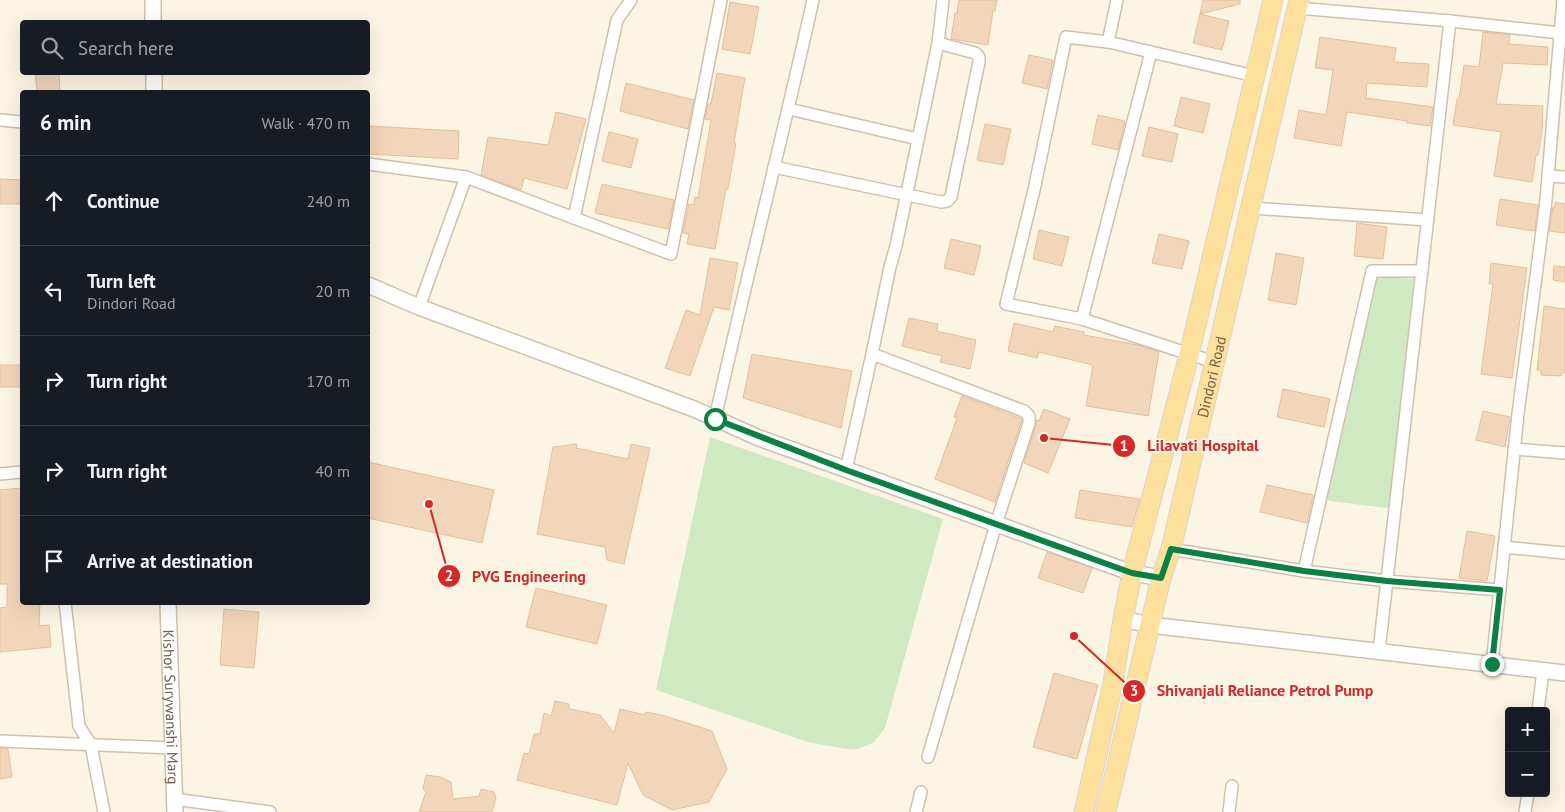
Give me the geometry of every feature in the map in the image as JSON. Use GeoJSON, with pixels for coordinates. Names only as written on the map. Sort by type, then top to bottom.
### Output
{"type":"FeatureCollection","features":[{"type":"Feature","properties":{"kind":"main road"},"geometry":{"type":"LineString","coordinates":[[1085,812],[1113,683],[1132,573],[1189,355],[1272,0]]}},
{"type":"Feature","properties":{"kind":"main road","name":"Dindori Road"},"geometry":{"type":"LineString","coordinates":[[1106,812],[1161,578],[1171,549],[1298,4]]}},
{"type":"Feature","properties":{"kind":"street"},"geometry":{"type":"LineString","coordinates":[[153,0],[153,20]]}},
{"type":"Feature","properties":{"kind":"street"},"geometry":{"type":"LineString","coordinates":[[574,218],[617,20],[631,0]]}},
{"type":"Feature","properties":{"kind":"street"},"geometry":{"type":"LineString","coordinates":[[370,164],[466,177],[670,254],[721,0]]}},
{"type":"Feature","properties":{"kind":"street"},"geometry":{"type":"LineString","coordinates":[[715,419],[813,0]]}},
{"type":"Feature","properties":{"kind":"street"},"geometry":{"type":"LineString","coordinates":[[846,470],[938,43],[943,0]]}},
{"type":"Feature","properties":{"kind":"street"},"geometry":{"type":"LineString","coordinates":[[1108,42],[1117,0]]}},
{"type":"Feature","properties":{"kind":"street"},"geometry":{"type":"LineString","coordinates":[[1492,664],[1514,449],[1560,90],[1560,33],[1564,3]]}},
{"type":"Feature","properties":{"kind":"street"},"geometry":{"type":"LineString","coordinates":[[1298,4],[1560,33]]}},
{"type":"Feature","properties":{"kind":"street"},"geometry":{"type":"LineString","coordinates":[[1379,651],[1450,21]]}},
{"type":"Feature","properties":{"kind":"street"},"geometry":{"type":"LineString","coordinates":[[1214,362],[1082,320],[1006,304],[1034,190],[1066,37],[1108,42],[1255,76]]}},
{"type":"Feature","properties":{"kind":"street"},"geometry":{"type":"LineString","coordinates":[[774,166],[940,202],[947,201],[951,197],[979,57],[975,53],[938,43]]}},
{"type":"Feature","properties":{"kind":"street"},"geometry":{"type":"LineString","coordinates":[[1082,320],[1151,52]]}},
{"type":"Feature","properties":{"kind":"street"},"geometry":{"type":"LineString","coordinates":[[154,75],[154,90]]}},
{"type":"Feature","properties":{"kind":"street"},"geometry":{"type":"LineString","coordinates":[[789,109],[918,139]]}},
{"type":"Feature","properties":{"kind":"street"},"geometry":{"type":"LineString","coordinates":[[0,120],[20,122]]}},
{"type":"Feature","properties":{"kind":"street"},"geometry":{"type":"LineString","coordinates":[[1548,176],[1565,177]]}},
{"type":"Feature","properties":{"kind":"street"},"geometry":{"type":"LineString","coordinates":[[419,307],[466,177]]}},
{"type":"Feature","properties":{"kind":"street"},"geometry":{"type":"LineString","coordinates":[[1251,208],[1428,220]]}},
{"type":"Feature","properties":{"kind":"street"},"geometry":{"type":"LineString","coordinates":[[1304,571],[1372,270],[1422,271]]}},
{"type":"Feature","properties":{"kind":"street"},"geometry":{"type":"LineString","coordinates":[[370,286],[419,307],[694,409],[846,470],[1132,573],[1161,578]]}},
{"type":"Feature","properties":{"kind":"street"},"geometry":{"type":"LineString","coordinates":[[872,354],[1024,411],[1029,416],[1029,423],[996,524],[928,757]]}},
{"type":"Feature","properties":{"kind":"street"},"geometry":{"type":"LineString","coordinates":[[1514,449],[1565,453]]}},
{"type":"Feature","properties":{"kind":"street"},"geometry":{"type":"LineString","coordinates":[[0,474],[20,472]]}},
{"type":"Feature","properties":{"kind":"street"},"geometry":{"type":"LineString","coordinates":[[1504,547],[1565,553]]}},
{"type":"Feature","properties":{"kind":"street"},"geometry":{"type":"LineString","coordinates":[[1171,549],[1304,571],[1387,581],[1500,590]]}},
{"type":"Feature","properties":{"kind":"street"},"geometry":{"type":"LineString","coordinates":[[65,605],[79,726],[91,745],[104,812]]}},
{"type":"Feature","properties":{"kind":"street","name":"Kishor Surywanshi Marg"},"geometry":{"type":"LineString","coordinates":[[168,605],[175,806]]}},
{"type":"Feature","properties":{"kind":"street"},"geometry":{"type":"LineString","coordinates":[[1123,619],[1150,625],[1565,673]]}},
{"type":"Feature","properties":{"kind":"street"},"geometry":{"type":"LineString","coordinates":[[1538,707],[1543,671]]}},
{"type":"Feature","properties":{"kind":"street"},"geometry":{"type":"LineString","coordinates":[[0,741],[173,748]]}},
{"type":"Feature","properties":{"kind":"street"},"geometry":{"type":"LineString","coordinates":[[1229,812],[1232,786]]}},
{"type":"Feature","properties":{"kind":"street"},"geometry":{"type":"LineString","coordinates":[[916,812],[921,792]]}},
{"type":"Feature","properties":{"kind":"street"},"geometry":{"type":"LineString","coordinates":[[1526,812],[1528,797]]}},
{"type":"Feature","properties":{"kind":"street"},"geometry":{"type":"LineString","coordinates":[[175,806],[270,812]]}},
{"type":"Feature","properties":{"kind":"green space"},"geometry":{"type":"Polygon","coordinates":[[[1375,277],[1417,279],[1390,506],[1386,508],[1330,501],[1326,499],[1325,495],[1375,277]]]}},
{"type":"Feature","properties":{"kind":"green space"},"geometry":{"type":"Polygon","coordinates":[[[710,437],[943,519],[885,728],[873,743],[854,750],[811,743],[656,690],[710,437]]]}},
{"type":"Feature","properties":{"kind":"building"},"geometry":{"type":"Polygon","coordinates":[[[959,0],[997,0],[995,11],[993,11],[988,45],[951,39],[959,0]]]}},
{"type":"Feature","properties":{"kind":"building"},"geometry":{"type":"Polygon","coordinates":[[[1203,0],[1240,0],[1240,4],[1200,14],[1203,0]]]}},
{"type":"Feature","properties":{"kind":"building"},"geometry":{"type":"Polygon","coordinates":[[[730,2],[759,7],[750,54],[722,49],[730,2]]]}},
{"type":"Feature","properties":{"kind":"building"},"geometry":{"type":"Polygon","coordinates":[[[1200,14],[1229,21],[1222,50],[1193,43],[1200,14]]]}},
{"type":"Feature","properties":{"kind":"building"},"geometry":{"type":"Polygon","coordinates":[[[1483,32],[1510,35],[1509,44],[1548,47],[1547,65],[1503,63],[1496,104],[1543,106],[1542,132],[1532,182],[1494,176],[1501,132],[1453,125],[1464,65],[1479,67],[1483,32]]]}},
{"type":"Feature","properties":{"kind":"building"},"geometry":{"type":"Polygon","coordinates":[[[1320,37],[1396,48],[1394,62],[1429,64],[1427,87],[1367,83],[1366,98],[1433,107],[1430,126],[1347,112],[1341,146],[1294,138],[1299,110],[1326,115],[1333,70],[1315,68],[1320,37]]]}},
{"type":"Feature","properties":{"kind":"building"},"geometry":{"type":"Polygon","coordinates":[[[1029,55],[1053,60],[1047,89],[1022,83],[1029,55]]]}},
{"type":"Feature","properties":{"kind":"building"},"geometry":{"type":"Polygon","coordinates":[[[717,73],[745,78],[728,189],[726,189],[715,249],[687,244],[689,234],[683,233],[689,204],[694,205],[695,197],[698,198],[711,120],[705,119],[708,104],[711,104],[717,73]]]}},
{"type":"Feature","properties":{"kind":"building"},"geometry":{"type":"Polygon","coordinates":[[[35,75],[59,75],[60,90],[37,90],[35,75]]]}},
{"type":"Feature","properties":{"kind":"building"},"geometry":{"type":"Polygon","coordinates":[[[626,83],[694,100],[688,129],[620,111],[626,83]]]}},
{"type":"Feature","properties":{"kind":"building"},"geometry":{"type":"Polygon","coordinates":[[[1181,97],[1210,104],[1203,133],[1174,126],[1181,97]]]}},
{"type":"Feature","properties":{"kind":"building"},"geometry":{"type":"Polygon","coordinates":[[[556,112],[586,119],[567,189],[524,178],[521,190],[481,175],[488,137],[548,145],[556,112]]]}},
{"type":"Feature","properties":{"kind":"building"},"geometry":{"type":"Polygon","coordinates":[[[1098,115],[1125,121],[1118,150],[1092,144],[1098,115]]]}},
{"type":"Feature","properties":{"kind":"building"},"geometry":{"type":"Polygon","coordinates":[[[985,124],[1011,129],[1003,165],[977,160],[985,124]]]}},
{"type":"Feature","properties":{"kind":"building"},"geometry":{"type":"Polygon","coordinates":[[[370,126],[459,131],[458,159],[370,154],[370,126]]]}},
{"type":"Feature","properties":{"kind":"building"},"geometry":{"type":"Polygon","coordinates":[[[1149,127],[1178,134],[1172,162],[1142,156],[1149,127]]]}},
{"type":"Feature","properties":{"kind":"building"},"geometry":{"type":"Polygon","coordinates":[[[609,132],[638,139],[631,168],[602,161],[609,132]]]}},
{"type":"Feature","properties":{"kind":"building"},"geometry":{"type":"Polygon","coordinates":[[[0,179],[20,180],[20,204],[0,204],[0,179]]]}},
{"type":"Feature","properties":{"kind":"building"},"geometry":{"type":"Polygon","coordinates":[[[602,184],[674,200],[668,229],[595,213],[602,184]]]}},
{"type":"Feature","properties":{"kind":"building"},"geometry":{"type":"Polygon","coordinates":[[[1500,199],[1538,205],[1535,230],[1496,225],[1500,199]]]}},
{"type":"Feature","properties":{"kind":"building"},"geometry":{"type":"Polygon","coordinates":[[[1555,202],[1565,204],[1565,233],[1549,231],[1555,202]]]}},
{"type":"Feature","properties":{"kind":"building"},"geometry":{"type":"Polygon","coordinates":[[[1357,223],[1387,227],[1383,259],[1354,256],[1357,223]]]}},
{"type":"Feature","properties":{"kind":"building"},"geometry":{"type":"Polygon","coordinates":[[[1039,230],[1069,237],[1062,266],[1033,259],[1039,230]]]}},
{"type":"Feature","properties":{"kind":"building"},"geometry":{"type":"Polygon","coordinates":[[[1159,234],[1189,241],[1182,269],[1152,263],[1159,234]]]}},
{"type":"Feature","properties":{"kind":"building"},"geometry":{"type":"Polygon","coordinates":[[[951,239],[981,246],[974,275],[944,268],[951,239]]]}},
{"type":"Feature","properties":{"kind":"building"},"geometry":{"type":"Polygon","coordinates":[[[1276,253],[1304,258],[1296,305],[1268,300],[1276,253]]]}},
{"type":"Feature","properties":{"kind":"building"},"geometry":{"type":"Polygon","coordinates":[[[710,258],[738,263],[729,310],[714,307],[690,376],[665,368],[686,310],[700,315],[710,258]]]}},
{"type":"Feature","properties":{"kind":"building"},"geometry":{"type":"Polygon","coordinates":[[[1491,263],[1527,268],[1512,378],[1481,374],[1493,284],[1489,284],[1491,263]]]}},
{"type":"Feature","properties":{"kind":"building"},"geometry":{"type":"Polygon","coordinates":[[[1554,266],[1565,267],[1565,282],[1553,280],[1554,266]]]}},
{"type":"Feature","properties":{"kind":"building"},"geometry":{"type":"Polygon","coordinates":[[[1544,306],[1565,309],[1565,373],[1563,372],[1561,376],[1541,375],[1541,370],[1537,370],[1544,306]]]}},
{"type":"Feature","properties":{"kind":"building"},"geometry":{"type":"Polygon","coordinates":[[[909,318],[938,324],[937,331],[976,340],[970,369],[940,362],[942,356],[902,346],[909,318]]]}},
{"type":"Feature","properties":{"kind":"building"},"geometry":{"type":"Polygon","coordinates":[[[1014,323],[1053,332],[1055,326],[1084,332],[1084,335],[1138,345],[1159,352],[1148,416],[1086,406],[1093,365],[1039,352],[1037,358],[1008,351],[1014,323]]]}},
{"type":"Feature","properties":{"kind":"building"},"geometry":{"type":"Polygon","coordinates":[[[752,354],[852,371],[841,428],[743,398],[752,354]]]}},
{"type":"Feature","properties":{"kind":"building"},"geometry":{"type":"Polygon","coordinates":[[[0,365],[20,365],[20,387],[0,387],[0,365]]]}},
{"type":"Feature","properties":{"kind":"building"},"geometry":{"type":"Polygon","coordinates":[[[1283,389],[1330,399],[1324,427],[1277,417],[1283,389]]]}},
{"type":"Feature","properties":{"kind":"building"},"geometry":{"type":"Polygon","coordinates":[[[962,396],[1022,419],[995,502],[935,479],[957,418],[954,417],[962,396]]]}},
{"type":"Feature","properties":{"kind":"building"},"geometry":{"type":"Polygon","coordinates":[[[1044,409],[1070,419],[1048,473],[1024,463],[1036,420],[1039,421],[1044,409]]]}},
{"type":"Feature","properties":{"kind":"building"},"geometry":{"type":"Polygon","coordinates":[[[1483,411],[1510,417],[1505,447],[1476,440],[1483,411]]]}},
{"type":"Feature","properties":{"kind":"building"},"geometry":{"type":"Polygon","coordinates":[[[577,444],[576,448],[628,459],[631,444],[650,448],[624,564],[607,560],[605,547],[537,534],[553,447],[577,444]]]}},
{"type":"Feature","properties":{"kind":"building"},"geometry":{"type":"Polygon","coordinates":[[[370,462],[494,490],[482,543],[370,518],[370,462]]]}},
{"type":"Feature","properties":{"kind":"building"},"geometry":{"type":"Polygon","coordinates":[[[1267,485],[1313,495],[1307,523],[1260,512],[1267,485]]]}},
{"type":"Feature","properties":{"kind":"building"},"geometry":{"type":"Polygon","coordinates":[[[20,488],[20,605],[40,605],[39,626],[49,625],[51,647],[0,652],[0,608],[7,607],[7,584],[0,584],[0,490],[20,488]]]}},
{"type":"Feature","properties":{"kind":"building"},"geometry":{"type":"Polygon","coordinates":[[[1080,490],[1140,499],[1132,527],[1075,518],[1080,490]]]}},
{"type":"Feature","properties":{"kind":"building"},"geometry":{"type":"Polygon","coordinates":[[[1467,531],[1495,536],[1487,581],[1459,578],[1467,531]]]}},
{"type":"Feature","properties":{"kind":"building"},"geometry":{"type":"Polygon","coordinates":[[[1047,552],[1092,568],[1083,593],[1038,578],[1047,552]]]}},
{"type":"Feature","properties":{"kind":"building"},"geometry":{"type":"Polygon","coordinates":[[[536,588],[607,605],[597,644],[526,627],[536,588]]]}},
{"type":"Feature","properties":{"kind":"building"},"geometry":{"type":"Polygon","coordinates":[[[224,609],[259,612],[254,668],[220,665],[224,609]]]}},
{"type":"Feature","properties":{"kind":"building"},"geometry":{"type":"Polygon","coordinates":[[[1054,673],[1098,685],[1077,759],[1033,747],[1054,673]]]}},
{"type":"Feature","properties":{"kind":"building"},"geometry":{"type":"Polygon","coordinates":[[[555,701],[569,704],[569,709],[600,715],[614,733],[620,709],[645,715],[646,712],[662,715],[712,731],[727,769],[709,802],[672,810],[643,795],[628,763],[617,805],[517,780],[524,753],[529,754],[534,734],[540,734],[544,713],[551,716],[555,701]]]}},
{"type":"Feature","properties":{"kind":"building"},"geometry":{"type":"Polygon","coordinates":[[[0,748],[8,749],[12,777],[0,779],[0,748]]]}},
{"type":"Feature","properties":{"kind":"building"},"geometry":{"type":"Polygon","coordinates":[[[426,775],[440,777],[451,782],[453,799],[479,796],[481,789],[494,792],[496,799],[492,812],[419,812],[426,792],[423,789],[426,775]]]}},
{"type":"Feature","properties":{"kind":"place","name":"Lilavati Hospital"},"geometry":{"type":"Point","coordinates":[1044,438]}},
{"type":"Feature","properties":{"kind":"place","name":"PVG Engineering"},"geometry":{"type":"Point","coordinates":[429,504]}},
{"type":"Feature","properties":{"kind":"place","name":"Shivanjali Reliance Petrol Pump"},"geometry":{"type":"Point","coordinates":[1074,636]}},
{"type":"Feature","properties":{"kind":"route"},"geometry":{"type":"LineString","coordinates":[[715,419],[759,438],[1132,573],[1161,578],[1171,549],[1304,571],[1387,581],[1500,590],[1492,664]]}}]}
